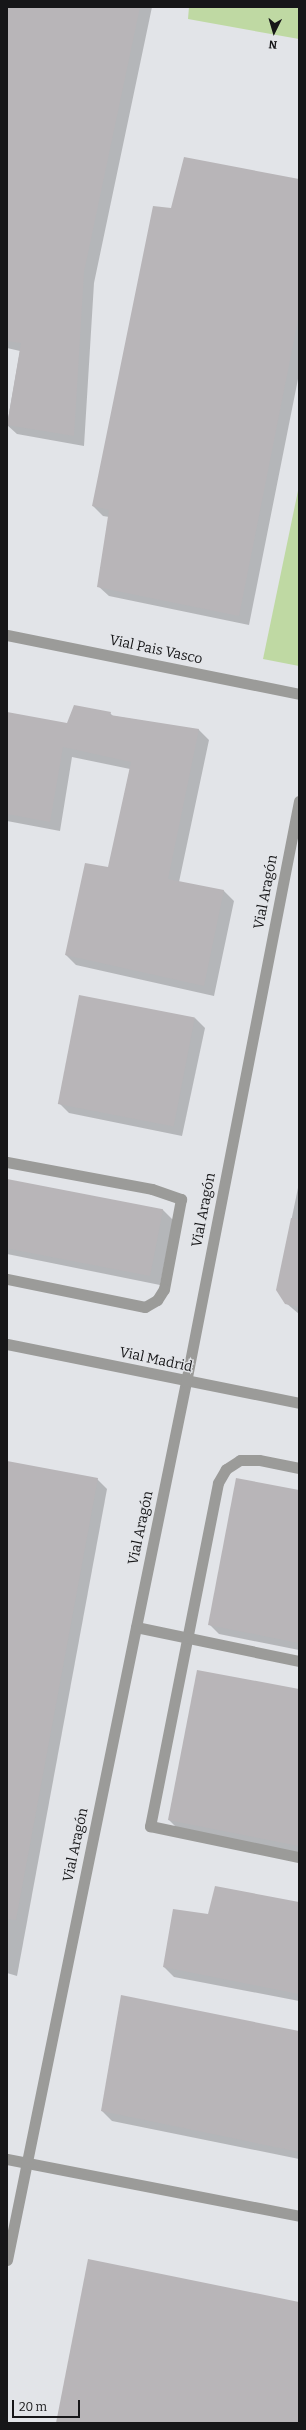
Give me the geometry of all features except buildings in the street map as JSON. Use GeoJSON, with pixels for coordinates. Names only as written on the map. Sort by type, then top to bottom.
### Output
{"type":"FeatureCollection","features":[{"type":"Feature","properties":{"kind":"lane","name":"Vial Pais Vasco"},"geometry":{"type":"LineString","coordinates":[[7,635],[299,694]]}},
{"type":"Feature","properties":{"kind":"lane","name":"Vial Aragón"},"geometry":{"type":"LineString","coordinates":[[7,2260],[186,1382],[299,801]]}},
{"type":"Feature","properties":{"kind":"lane"},"geometry":{"type":"LineString","coordinates":[[7,1162],[152,1189],[181,1199],[164,1289],[157,1300],[145,1307],[7,1279]]}},
{"type":"Feature","properties":{"kind":"lane","name":"Vial Madrid"},"geometry":{"type":"LineString","coordinates":[[7,1344],[186,1382],[299,1403]]}},
{"type":"Feature","properties":{"kind":"lane"},"geometry":{"type":"LineString","coordinates":[[299,1468],[259,1460],[240,1460],[226,1469],[218,1483],[186,1638],[150,1826],[299,1857]]}},
{"type":"Feature","properties":{"kind":"lane"},"geometry":{"type":"LineString","coordinates":[[136,1627],[299,1661]]}},
{"type":"Feature","properties":{"kind":"lane"},"geometry":{"type":"LineString","coordinates":[[7,2159],[299,2216]]}},
{"type":"Feature","properties":{"kind":"green space"},"geometry":{"type":"Polygon","coordinates":[[[189,7],[299,7],[299,39],[188,19],[189,7]]]}},
{"type":"Feature","properties":{"kind":"green space"},"geometry":{"type":"Polygon","coordinates":[[[299,486],[299,666],[263,659],[299,486]]]}}]}
